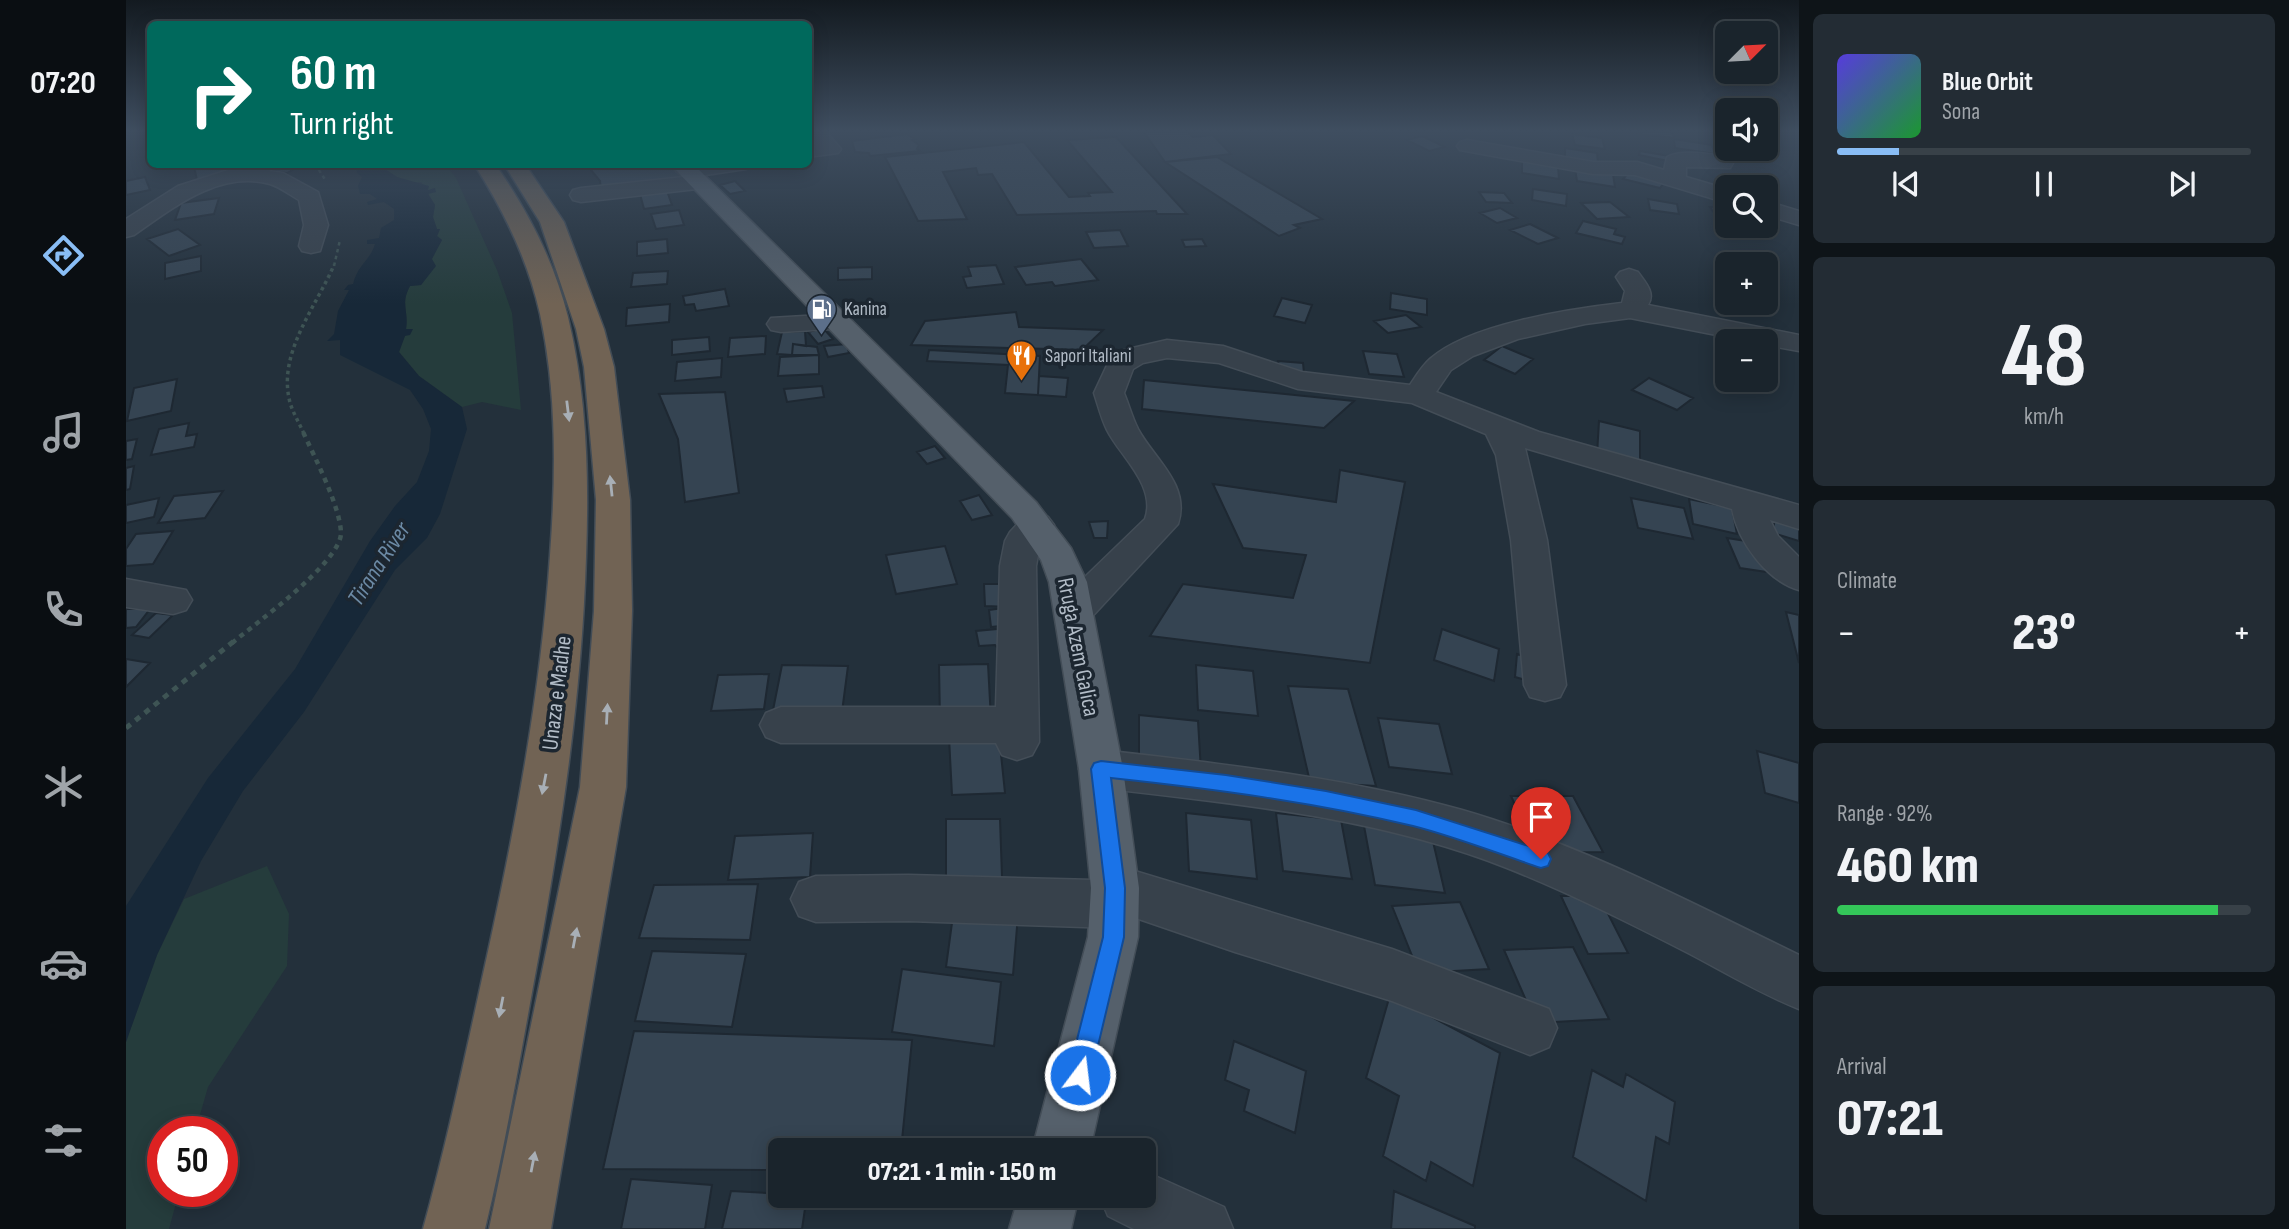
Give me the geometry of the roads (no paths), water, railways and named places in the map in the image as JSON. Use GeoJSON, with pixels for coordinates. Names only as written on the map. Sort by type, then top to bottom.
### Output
{"type":"FeatureCollection","features":[{"type":"Feature","properties":{"kind":"highway"},"geometry":{"type":"LineString","coordinates":[[486,189],[513,241],[528,277],[543,328],[575,341],[595,321],[596,309],[581,254],[558,202],[549,189]]}},
{"type":"Feature","properties":{"kind":"highway","name":"Unaza e Madhe"},"geometry":{"type":"LineString","coordinates":[[499,189],[527,236],[546,286],[555,321],[599,367],[612,500],[613,611],[603,787],[520,1229]]}},
{"type":"Feature","properties":{"kind":"highway","name":"Unaza e Madhe"},"geometry":{"type":"LineString","coordinates":[[454,1229],[471,1163],[552,745],[569,591],[575,341],[552,222],[531,189]]}},
{"type":"Feature","properties":{"kind":"main road","name":"Rruga Azem Galica"},"geometry":{"type":"LineString","coordinates":[[705,189],[838,321],[1036,525],[1058,557],[1068,582],[1101,769],[1115,896],[1113,937],[1105,976],[1064,1138]]}},
{"type":"Feature","properties":{"kind":"main road"},"geometry":{"type":"LineString","coordinates":[[1040,1229],[1046,1208]]}},
{"type":"Feature","properties":{"kind":"street"},"geometry":{"type":"LineString","coordinates":[[126,230],[189,189]]}},
{"type":"Feature","properties":{"kind":"street"},"geometry":{"type":"LineString","coordinates":[[296,189],[310,197],[316,225],[311,246]]}},
{"type":"Feature","properties":{"kind":"street"},"geometry":{"type":"LineString","coordinates":[[582,195],[609,189]]}},
{"type":"Feature","properties":{"kind":"street"},"geometry":{"type":"LineString","coordinates":[[1778,212],[1799,218]]}},
{"type":"Feature","properties":{"kind":"street"},"geometry":{"type":"LineString","coordinates":[[1629,277],[1637,290],[1638,300],[1630,310]]}},
{"type":"Feature","properties":{"kind":"street"},"geometry":{"type":"LineString","coordinates":[[1419,395],[1429,377],[1444,361],[1483,343],[1573,318],[1630,310],[1799,343]]}},
{"type":"Feature","properties":{"kind":"street"},"geometry":{"type":"LineString","coordinates":[[781,324],[838,321]]}},
{"type":"Feature","properties":{"kind":"street"},"geometry":{"type":"LineString","coordinates":[[1074,611],[1160,524],[1165,515],[1165,498],[1123,431],[1109,393],[1119,365],[1134,356],[1167,349],[1223,355],[1298,380],[1419,395],[1499,429],[1799,517]]}},
{"type":"Feature","properties":{"kind":"street"},"geometry":{"type":"LineString","coordinates":[[1499,429],[1512,455],[1529,540],[1545,685]]}},
{"type":"Feature","properties":{"kind":"street"},"geometry":{"type":"LineString","coordinates":[[1748,503],[1751,524],[1766,546],[1799,577]]}},
{"type":"Feature","properties":{"kind":"street"},"geometry":{"type":"LineString","coordinates":[[781,724],[1016,733],[1018,566],[1023,541],[1036,525]]}},
{"type":"Feature","properties":{"kind":"street"},"geometry":{"type":"LineString","coordinates":[[126,593],[173,600]]}},
{"type":"Feature","properties":{"kind":"street"},"geometry":{"type":"LineString","coordinates":[[1101,769],[1226,783],[1326,799],[1416,818],[1541,859],[1799,982]]}},
{"type":"Feature","properties":{"kind":"street"},"geometry":{"type":"LineString","coordinates":[[816,899],[1115,896],[1235,928],[1392,975],[1530,1028]]}},
{"type":"Feature","properties":{"kind":"street"},"geometry":{"type":"LineString","coordinates":[[1156,1208],[1202,1229]]}},
{"type":"Feature","properties":{"kind":"water","name":"Tirana River"},"geometry":{"type":"Polygon","coordinates":[[[359,189],[435,189],[436,192],[428,194],[435,205],[433,217],[437,229],[440,229],[437,236],[442,240],[432,259],[436,266],[421,285],[410,286],[407,292],[406,329],[413,329],[410,335],[405,336],[399,352],[419,376],[462,407],[467,429],[440,514],[427,538],[395,570],[304,712],[243,791],[201,861],[157,955],[126,1042],[126,906],[208,778],[295,669],[370,541],[395,506],[417,482],[429,451],[431,429],[423,409],[410,390],[340,355],[340,340],[327,341],[334,334],[338,311],[349,290],[344,290],[353,284],[373,250],[375,244],[367,244],[367,240],[379,238],[381,228],[394,220],[394,209],[384,202],[368,205],[367,202],[377,199],[370,194],[360,194],[359,189]]]}},
{"type":"Feature","properties":{"kind":"place","name":"Kanina"},"geometry":{"type":"Point","coordinates":[821,336]}},
{"type":"Feature","properties":{"kind":"place","name":"Sapori Italiani"},"geometry":{"type":"Point","coordinates":[1022,383]}}]}
